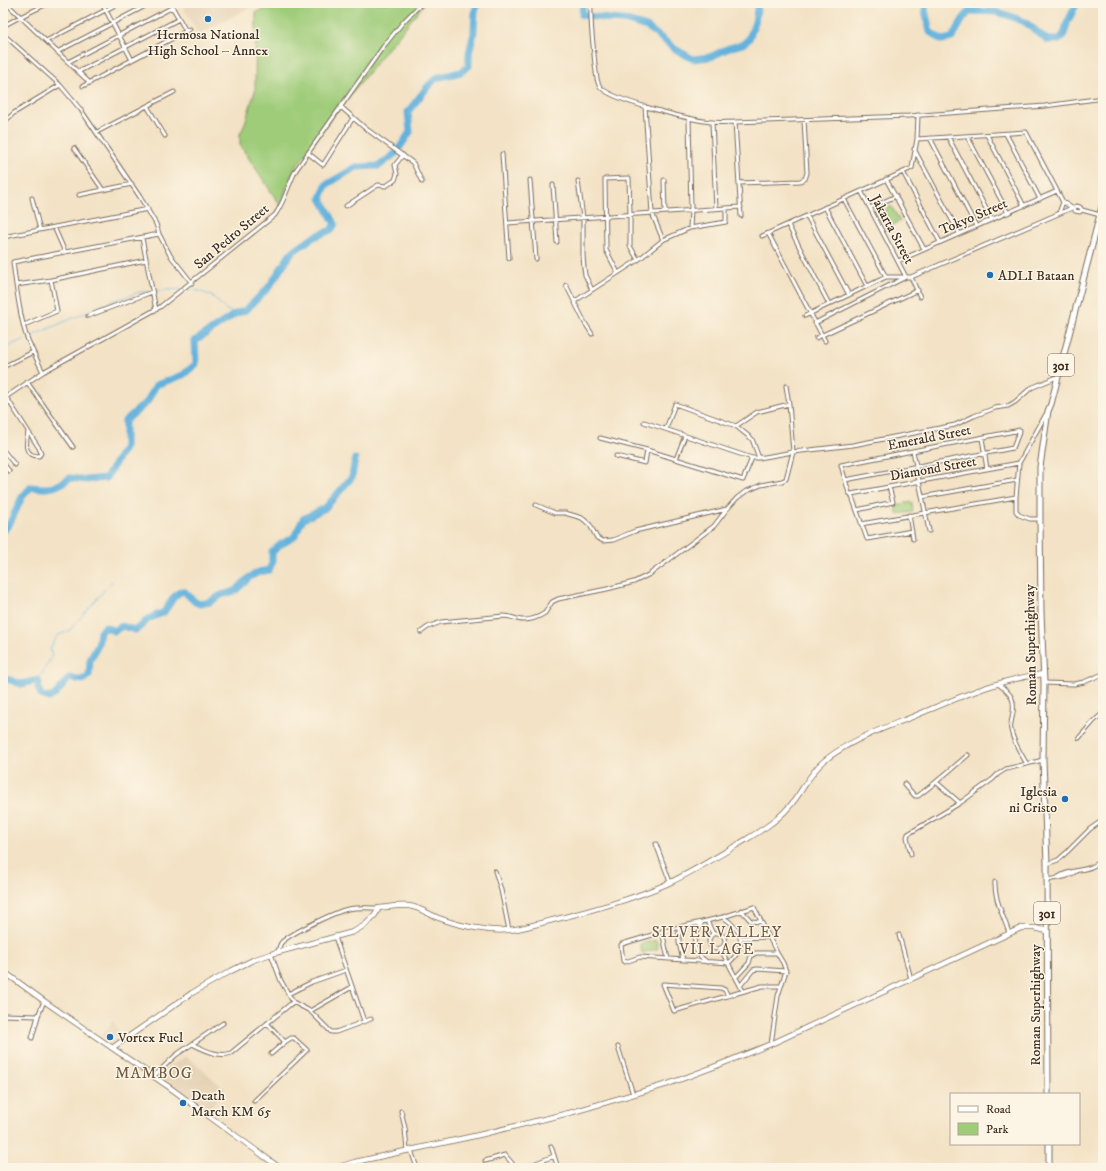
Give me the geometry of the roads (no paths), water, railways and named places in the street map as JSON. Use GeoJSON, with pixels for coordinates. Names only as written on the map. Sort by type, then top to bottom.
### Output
{"type":"FeatureCollection","features":[{"type":"Feature","properties":{"kind":"main road","name":"Roman Superhighway"},"geometry":{"type":"LineString","coordinates":[[1048,1093],[1047,864],[1043,760],[1044,683],[1040,550],[1040,467],[1048,412],[1103,203]]}},
{"type":"Feature","properties":{"kind":"main road"},"geometry":{"type":"LineString","coordinates":[[1049,1145],[1049,1168]]}},
{"type":"Feature","properties":{"kind":"street"},"geometry":{"type":"LineString","coordinates":[[7,4],[13,3]]}},
{"type":"Feature","properties":{"kind":"street"},"geometry":{"type":"LineString","coordinates":[[3,26],[20,16],[49,3]]}},
{"type":"Feature","properties":{"kind":"street"},"geometry":{"type":"LineString","coordinates":[[102,3],[132,60]]}},
{"type":"Feature","properties":{"kind":"street"},"geometry":{"type":"LineString","coordinates":[[46,41],[120,3]]}},
{"type":"Feature","properties":{"kind":"street"},"geometry":{"type":"LineString","coordinates":[[57,52],[151,3]]}},
{"type":"Feature","properties":{"kind":"street"},"geometry":{"type":"LineString","coordinates":[[170,3],[186,31]]}},
{"type":"Feature","properties":{"kind":"street","name":"San Pedro Street"},"geometry":{"type":"LineString","coordinates":[[4,398],[43,372],[156,310],[276,215],[282,206],[296,170],[383,47],[404,21],[422,3]]}},
{"type":"Feature","properties":{"kind":"street"},"geometry":{"type":"LineString","coordinates":[[591,3],[591,27],[599,86],[607,92],[644,106],[689,119],[712,122],[735,122],[918,115],[1053,105],[1103,98]]}},
{"type":"Feature","properties":{"kind":"street"},"geometry":{"type":"LineString","coordinates":[[7,4],[90,83]]}},
{"type":"Feature","properties":{"kind":"street"},"geometry":{"type":"LineString","coordinates":[[68,62],[172,7]]}},
{"type":"Feature","properties":{"kind":"street"},"geometry":{"type":"LineString","coordinates":[[78,72],[179,19]]}},
{"type":"Feature","properties":{"kind":"street"},"geometry":{"type":"LineString","coordinates":[[83,86],[190,29]]}},
{"type":"Feature","properties":{"kind":"street"},"geometry":{"type":"LineString","coordinates":[[3,34],[60,86],[81,110],[148,209],[170,255],[192,283]]}},
{"type":"Feature","properties":{"kind":"street"},"geometry":{"type":"LineString","coordinates":[[3,123],[14,113],[60,86]]}},
{"type":"Feature","properties":{"kind":"street"},"geometry":{"type":"LineString","coordinates":[[97,132],[174,92]]}},
{"type":"Feature","properties":{"kind":"street"},"geometry":{"type":"LineString","coordinates":[[147,106],[165,136]]}},
{"type":"Feature","properties":{"kind":"street"},"geometry":{"type":"LineString","coordinates":[[644,106],[652,213],[663,240]]}},
{"type":"Feature","properties":{"kind":"street"},"geometry":{"type":"LineString","coordinates":[[341,107],[365,128],[392,146],[413,163],[422,182]]}},
{"type":"Feature","properties":{"kind":"street"},"geometry":{"type":"LineString","coordinates":[[762,236],[912,168],[914,149],[917,139],[918,115]]}},
{"type":"Feature","properties":{"kind":"street"},"geometry":{"type":"LineString","coordinates":[[308,153],[323,165],[353,118]]}},
{"type":"Feature","properties":{"kind":"street"},"geometry":{"type":"LineString","coordinates":[[689,119],[690,228]]}},
{"type":"Feature","properties":{"kind":"street"},"geometry":{"type":"LineString","coordinates":[[739,183],[800,181],[805,179],[807,174],[804,120]]}},
{"type":"Feature","properties":{"kind":"street"},"geometry":{"type":"LineString","coordinates":[[712,122],[716,208]]}},
{"type":"Feature","properties":{"kind":"street"},"geometry":{"type":"LineString","coordinates":[[735,122],[741,216]]}},
{"type":"Feature","properties":{"kind":"street"},"geometry":{"type":"LineString","coordinates":[[917,139],[1026,132],[1063,202],[1075,211],[1080,212],[1082,210],[1100,215]]}},
{"type":"Feature","properties":{"kind":"street"},"geometry":{"type":"LineString","coordinates":[[1006,134],[1040,199]]}},
{"type":"Feature","properties":{"kind":"street"},"geometry":{"type":"LineString","coordinates":[[987,135],[1024,206]]}},
{"type":"Feature","properties":{"kind":"street"},"geometry":{"type":"LineString","coordinates":[[967,136],[1008,213]]}},
{"type":"Feature","properties":{"kind":"street"},"geometry":{"type":"LineString","coordinates":[[948,137],[992,220]]}},
{"type":"Feature","properties":{"kind":"street"},"geometry":{"type":"LineString","coordinates":[[930,138],[976,226]]}},
{"type":"Feature","properties":{"kind":"street"},"geometry":{"type":"LineString","coordinates":[[74,148],[103,190]]}},
{"type":"Feature","properties":{"kind":"street"},"geometry":{"type":"LineString","coordinates":[[914,149],[959,234]]}},
{"type":"Feature","properties":{"kind":"street"},"geometry":{"type":"LineString","coordinates":[[502,154],[509,258]]}},
{"type":"Feature","properties":{"kind":"street"},"geometry":{"type":"LineString","coordinates":[[346,206],[378,185],[386,186],[395,180],[397,174],[395,165],[403,155]]}},
{"type":"Feature","properties":{"kind":"street"},"geometry":{"type":"LineString","coordinates":[[903,172],[940,242]]}},
{"type":"Feature","properties":{"kind":"street"},"geometry":{"type":"LineString","coordinates":[[618,273],[606,250],[605,179],[629,178],[630,246],[638,260]]}},
{"type":"Feature","properties":{"kind":"street"},"geometry":{"type":"LineString","coordinates":[[886,179],[924,249]]}},
{"type":"Feature","properties":{"kind":"street"},"geometry":{"type":"LineString","coordinates":[[530,180],[536,259]]}},
{"type":"Feature","properties":{"kind":"street"},"geometry":{"type":"LineString","coordinates":[[664,180],[665,212]]}},
{"type":"Feature","properties":{"kind":"street"},"geometry":{"type":"LineString","coordinates":[[578,181],[582,218],[582,256],[585,275],[592,290]]}},
{"type":"Feature","properties":{"kind":"street"},"geometry":{"type":"LineString","coordinates":[[78,195],[132,184]]}},
{"type":"Feature","properties":{"kind":"street"},"geometry":{"type":"LineString","coordinates":[[553,185],[557,242]]}},
{"type":"Feature","properties":{"kind":"street","name":"Jakarta Street"},"geometry":{"type":"LineString","coordinates":[[861,191],[906,277]]}},
{"type":"Feature","properties":{"kind":"street","name":"Tokyo Street"},"geometry":{"type":"LineString","coordinates":[[898,260],[1057,191]]}},
{"type":"Feature","properties":{"kind":"street"},"geometry":{"type":"LineString","coordinates":[[870,208],[896,196]]}},
{"type":"Feature","properties":{"kind":"street"},"geometry":{"type":"LineString","coordinates":[[32,198],[40,230]]}},
{"type":"Feature","properties":{"kind":"street"},"geometry":{"type":"LineString","coordinates":[[844,199],[886,278]]}},
{"type":"Feature","properties":{"kind":"street"},"geometry":{"type":"LineString","coordinates":[[1059,213],[1063,202]]}},
{"type":"Feature","properties":{"kind":"street"},"geometry":{"type":"LineString","coordinates":[[507,223],[740,206]]}},
{"type":"Feature","properties":{"kind":"street"},"geometry":{"type":"LineString","coordinates":[[825,207],[867,286]]}},
{"type":"Feature","properties":{"kind":"street"},"geometry":{"type":"LineString","coordinates":[[575,301],[638,260],[663,240],[690,228],[726,222],[726,208]]}},
{"type":"Feature","properties":{"kind":"street"},"geometry":{"type":"LineString","coordinates":[[805,316],[886,278],[911,277],[1073,208]]}},
{"type":"Feature","properties":{"kind":"street"},"geometry":{"type":"LineString","coordinates":[[3,237],[148,209]]}},
{"type":"Feature","properties":{"kind":"street"},"geometry":{"type":"LineString","coordinates":[[807,216],[849,295]]}},
{"type":"Feature","properties":{"kind":"street"},"geometry":{"type":"LineString","coordinates":[[788,225],[829,304]]}},
{"type":"Feature","properties":{"kind":"street"},"geometry":{"type":"LineString","coordinates":[[54,227],[65,252]]}},
{"type":"Feature","properties":{"kind":"street"},"geometry":{"type":"LineString","coordinates":[[768,233],[824,341]]}},
{"type":"Feature","properties":{"kind":"street"},"geometry":{"type":"LineString","coordinates":[[43,372],[26,334],[13,262],[159,234]]}},
{"type":"Feature","properties":{"kind":"street"},"geometry":{"type":"LineString","coordinates":[[142,238],[156,310]]}},
{"type":"Feature","properties":{"kind":"street"},"geometry":{"type":"LineString","coordinates":[[16,285],[50,280],[146,260]]}},
{"type":"Feature","properties":{"kind":"street"},"geometry":{"type":"LineString","coordinates":[[815,323],[906,277]]}},
{"type":"Feature","properties":{"kind":"street"},"geometry":{"type":"LineString","coordinates":[[911,277],[920,297]]}},
{"type":"Feature","properties":{"kind":"street"},"geometry":{"type":"LineString","coordinates":[[24,325],[57,311],[50,280]]}},
{"type":"Feature","properties":{"kind":"street"},"geometry":{"type":"LineString","coordinates":[[566,285],[592,334]]}},
{"type":"Feature","properties":{"kind":"street"},"geometry":{"type":"LineString","coordinates":[[816,338],[918,290]]}},
{"type":"Feature","properties":{"kind":"street"},"geometry":{"type":"LineString","coordinates":[[88,316],[152,292]]}},
{"type":"Feature","properties":{"kind":"street"},"geometry":{"type":"LineString","coordinates":[[3,367],[33,352]]}},
{"type":"Feature","properties":{"kind":"street"},"geometry":{"type":"LineString","coordinates":[[644,422],[752,458],[759,458],[793,452],[853,445],[955,425],[996,408],[1008,406],[1031,388],[1057,377]]}},
{"type":"Feature","properties":{"kind":"street"},"geometry":{"type":"LineString","coordinates":[[27,382],[73,447]]}},
{"type":"Feature","properties":{"kind":"street"},"geometry":{"type":"LineString","coordinates":[[421,632],[434,624],[455,620],[509,616],[519,619],[528,619],[546,613],[552,602],[558,599],[607,589],[642,579],[650,574],[714,526],[737,498],[761,485],[784,480],[787,476],[793,452],[786,386]]}},
{"type":"Feature","properties":{"kind":"street"},"geometry":{"type":"LineString","coordinates":[[3,392],[4,398],[28,432],[41,452],[39,456],[33,456],[27,450],[26,445],[28,432]]}},
{"type":"Feature","properties":{"kind":"street"},"geometry":{"type":"LineString","coordinates":[[666,430],[676,404],[736,426],[752,439],[759,458]]}},
{"type":"Feature","properties":{"kind":"street"},"geometry":{"type":"LineString","coordinates":[[736,426],[757,412],[789,404]]}},
{"type":"Feature","properties":{"kind":"street"},"geometry":{"type":"LineString","coordinates":[[1040,519],[1019,515],[1016,511],[1017,480],[1019,463],[1048,412]]}},
{"type":"Feature","properties":{"kind":"street","name":"Emerald Street"},"geometry":{"type":"LineString","coordinates":[[845,480],[841,465],[1020,430],[1013,448],[984,454]]}},
{"type":"Feature","properties":{"kind":"street"},"geometry":{"type":"LineString","coordinates":[[676,459],[685,436]]}},
{"type":"Feature","properties":{"kind":"street"},"geometry":{"type":"LineString","coordinates":[[600,438],[647,450],[743,480],[752,458]]}},
{"type":"Feature","properties":{"kind":"street"},"geometry":{"type":"LineString","coordinates":[[982,438],[987,469]]}},
{"type":"Feature","properties":{"kind":"street"},"geometry":{"type":"LineString","coordinates":[[3,450],[15,465]]}},
{"type":"Feature","properties":{"kind":"street"},"geometry":{"type":"LineString","coordinates":[[616,456],[644,463],[647,450]]}},
{"type":"Feature","properties":{"kind":"street"},"geometry":{"type":"LineString","coordinates":[[913,451],[929,531]]}},
{"type":"Feature","properties":{"kind":"street"},"geometry":{"type":"LineString","coordinates":[[912,532],[867,539],[845,480],[984,454]]}},
{"type":"Feature","properties":{"kind":"street"},"geometry":{"type":"LineString","coordinates":[[3,463],[9,471]]}},
{"type":"Feature","properties":{"kind":"street","name":"Diamond Street"},"geometry":{"type":"LineString","coordinates":[[851,494],[1019,463]]}},
{"type":"Feature","properties":{"kind":"street"},"geometry":{"type":"LineString","coordinates":[[922,497],[1017,480]]}},
{"type":"Feature","properties":{"kind":"street"},"geometry":{"type":"LineString","coordinates":[[857,510],[893,502],[889,487]]}},
{"type":"Feature","properties":{"kind":"street"},"geometry":{"type":"LineString","coordinates":[[861,524],[1016,497]]}},
{"type":"Feature","properties":{"kind":"street"},"geometry":{"type":"LineString","coordinates":[[536,504],[555,513],[565,513],[582,518],[590,525],[596,538],[603,541],[613,540],[635,532],[727,509]]}},
{"type":"Feature","properties":{"kind":"street"},"geometry":{"type":"LineString","coordinates":[[909,515],[913,539]]}},
{"type":"Feature","properties":{"kind":"street"},"geometry":{"type":"LineString","coordinates":[[278,952],[282,942],[293,935],[334,914],[348,909],[407,906],[415,907],[437,917],[475,928],[509,930],[580,913],[635,896],[670,882],[766,827],[780,816],[795,800],[822,762],[844,747],[883,727],[997,683],[1029,675],[1043,674]]}},
{"type":"Feature","properties":{"kind":"street"},"geometry":{"type":"LineString","coordinates":[[1044,683],[1074,684],[1084,682],[1103,674]]}},
{"type":"Feature","properties":{"kind":"street"},"geometry":{"type":"LineString","coordinates":[[997,683],[1008,691],[1013,700],[1014,708],[1011,730],[1019,751],[1027,764]]}},
{"type":"Feature","properties":{"kind":"street"},"geometry":{"type":"LineString","coordinates":[[1080,738],[1093,722],[1103,713]]}},
{"type":"Feature","properties":{"kind":"street"},"geometry":{"type":"LineString","coordinates":[[904,784],[915,796],[918,796],[968,756]]}},
{"type":"Feature","properties":{"kind":"street"},"geometry":{"type":"LineString","coordinates":[[911,854],[907,837],[908,834],[960,803],[1006,769],[1043,760]]}},
{"type":"Feature","properties":{"kind":"street"},"geometry":{"type":"LineString","coordinates":[[936,782],[960,803]]}},
{"type":"Feature","properties":{"kind":"street"},"geometry":{"type":"LineString","coordinates":[[1047,864],[1058,860],[1090,829],[1103,820]]}},
{"type":"Feature","properties":{"kind":"street"},"geometry":{"type":"LineString","coordinates":[[656,844],[670,882]]}},
{"type":"Feature","properties":{"kind":"street"},"geometry":{"type":"LineString","coordinates":[[1047,880],[1057,878],[1070,871],[1091,868],[1103,858]]}},
{"type":"Feature","properties":{"kind":"street"},"geometry":{"type":"LineString","coordinates":[[495,871],[501,890],[509,930]]}},
{"type":"Feature","properties":{"kind":"street"},"geometry":{"type":"LineString","coordinates":[[995,882],[995,891],[998,902],[1009,933]]}},
{"type":"Feature","properties":{"kind":"street"},"geometry":{"type":"LineString","coordinates":[[724,917],[735,927],[741,938],[739,951],[736,957],[729,963],[640,957],[624,961],[620,945],[622,944],[662,931],[724,917],[741,910],[754,907],[786,971],[778,996],[771,1044]]}},
{"type":"Feature","properties":{"kind":"street"},"geometry":{"type":"LineString","coordinates":[[112,1048],[192,993],[253,960],[353,932],[365,925],[375,915],[379,908]]}},
{"type":"Feature","properties":{"kind":"street"},"geometry":{"type":"LineString","coordinates":[[741,910],[751,921],[761,922]]}},
{"type":"Feature","properties":{"kind":"street"},"geometry":{"type":"LineString","coordinates":[[707,921],[713,934]]}},
{"type":"Feature","properties":{"kind":"street"},"geometry":{"type":"LineString","coordinates":[[702,922],[694,939],[695,946],[697,953],[701,958],[708,962]]}},
{"type":"Feature","properties":{"kind":"street"},"geometry":{"type":"LineString","coordinates":[[679,927],[679,943],[683,960]]}},
{"type":"Feature","properties":{"kind":"street"},"geometry":{"type":"LineString","coordinates":[[335,1168],[355,1162],[479,1135],[572,1112],[668,1084],[771,1044],[1021,928],[1035,928],[1047,932]]}},
{"type":"Feature","properties":{"kind":"street"},"geometry":{"type":"LineString","coordinates":[[662,931],[668,959]]}},
{"type":"Feature","properties":{"kind":"street"},"geometry":{"type":"LineString","coordinates":[[718,933],[724,937],[725,942],[720,948],[717,949],[712,947],[709,943],[709,938],[713,934],[718,933]]}},
{"type":"Feature","properties":{"kind":"street"},"geometry":{"type":"LineString","coordinates":[[899,935],[911,979]]}},
{"type":"Feature","properties":{"kind":"street"},"geometry":{"type":"LineString","coordinates":[[335,937],[364,1021]]}},
{"type":"Feature","properties":{"kind":"street"},"geometry":{"type":"LineString","coordinates":[[741,938],[769,937]]}},
{"type":"Feature","properties":{"kind":"street"},"geometry":{"type":"LineString","coordinates":[[720,948],[743,991]]}},
{"type":"Feature","properties":{"kind":"street"},"geometry":{"type":"LineString","coordinates":[[736,977],[749,963],[751,956],[756,953],[777,953]]}},
{"type":"Feature","properties":{"kind":"street"},"geometry":{"type":"LineString","coordinates":[[271,954],[281,981],[293,1002],[310,1011],[331,1032],[336,1032],[371,1019]]}},
{"type":"Feature","properties":{"kind":"street"},"geometry":{"type":"LineString","coordinates":[[288,994],[312,982],[346,970]]}},
{"type":"Feature","properties":{"kind":"street"},"geometry":{"type":"LineString","coordinates":[[740,986],[753,970],[786,971]]}},
{"type":"Feature","properties":{"kind":"street"},"geometry":{"type":"LineString","coordinates":[[3,971],[280,1168]]}},
{"type":"Feature","properties":{"kind":"street"},"geometry":{"type":"LineString","coordinates":[[728,996],[722,988],[664,984],[674,1011],[728,996],[743,991],[762,986],[781,986]]}},
{"type":"Feature","properties":{"kind":"street"},"geometry":{"type":"LineString","coordinates":[[310,1011],[352,988]]}},
{"type":"Feature","properties":{"kind":"street"},"geometry":{"type":"LineString","coordinates":[[32,1038],[44,1001]]}},
{"type":"Feature","properties":{"kind":"street"},"geometry":{"type":"LineString","coordinates":[[192,1044],[217,1054],[228,1055],[293,1002]]}},
{"type":"Feature","properties":{"kind":"street"},"geometry":{"type":"LineString","coordinates":[[3,1015],[38,1016]]}},
{"type":"Feature","properties":{"kind":"street"},"geometry":{"type":"LineString","coordinates":[[153,1077],[166,1063],[223,1023]]}},
{"type":"Feature","properties":{"kind":"street"},"geometry":{"type":"LineString","coordinates":[[268,1023],[285,1042]]}},
{"type":"Feature","properties":{"kind":"street"},"geometry":{"type":"LineString","coordinates":[[254,1101],[307,1050],[294,1038],[292,1038],[271,1054]]}},
{"type":"Feature","properties":{"kind":"street"},"geometry":{"type":"LineString","coordinates":[[618,1048],[633,1094]]}},
{"type":"Feature","properties":{"kind":"street"},"geometry":{"type":"LineString","coordinates":[[401,1111],[409,1150],[417,1168]]}},
{"type":"Feature","properties":{"kind":"street"},"geometry":{"type":"LineString","coordinates":[[551,1146],[558,1168]]}},
{"type":"Feature","properties":{"kind":"street"},"geometry":{"type":"LineString","coordinates":[[485,1161],[505,1155],[516,1168]]}},
{"type":"Feature","properties":{"kind":"street"},"geometry":{"type":"LineString","coordinates":[[523,1168],[554,1156]]}},
{"type":"Feature","properties":{"kind":"waterway"},"geometry":{"type":"LineString","coordinates":[[3,532],[11,521],[22,497],[31,487],[52,487],[70,478],[86,480],[106,478],[125,447],[125,421],[147,402],[156,385],[183,375],[196,364],[195,341],[235,314],[246,310],[269,287],[291,253],[314,237],[331,230],[335,224],[321,198],[326,185],[356,167],[379,166],[396,153],[410,132],[408,112],[429,85],[436,78],[461,72],[469,66],[469,53],[474,33],[475,10],[479,3]]}},
{"type":"Feature","properties":{"kind":"waterway"},"geometry":{"type":"LineString","coordinates":[[583,3],[582,15],[624,20],[647,27],[675,49],[693,59],[710,57],[729,48],[743,44],[749,39],[755,22],[758,3]]}},
{"type":"Feature","properties":{"kind":"waterway"},"geometry":{"type":"LineString","coordinates":[[926,3],[925,10],[930,32],[942,40],[952,38],[963,19],[970,11],[996,12],[1010,16],[1025,22],[1047,40],[1059,40],[1064,34],[1067,23],[1077,3]]}},
{"type":"Feature","properties":{"kind":"waterway"},"geometry":{"type":"LineString","coordinates":[[154,291],[180,289]]}},
{"type":"Feature","properties":{"kind":"waterway"},"geometry":{"type":"LineString","coordinates":[[183,289],[199,291],[212,296],[225,309],[235,314]]}},
{"type":"Feature","properties":{"kind":"waterway"},"geometry":{"type":"LineString","coordinates":[[29,337],[113,301],[140,292],[149,292]]}},
{"type":"Feature","properties":{"kind":"waterway"},"geometry":{"type":"LineString","coordinates":[[3,351],[13,344],[26,339]]}},
{"type":"Feature","properties":{"kind":"waterway"},"geometry":{"type":"LineString","coordinates":[[3,683],[7,679],[21,684],[38,680],[38,688],[41,695],[49,698],[56,694],[69,678],[83,680],[89,675],[90,660],[98,645],[100,632],[105,627],[114,631],[122,626],[135,630],[148,619],[164,612],[174,597],[181,591],[185,592],[195,602],[200,604],[210,602],[221,595],[235,591],[250,577],[259,572],[269,570],[272,563],[272,552],[280,545],[294,537],[303,519],[325,508],[352,477],[355,459]]}},
{"type":"Feature","properties":{"kind":"waterway"},"geometry":{"type":"LineString","coordinates":[[38,680],[52,656],[50,649],[57,636],[70,630],[112,581]]}},
{"type":"Feature","properties":{"kind":"place","name":"Hermosa National High School – Annex"},"geometry":{"type":"Point","coordinates":[208,19]}},
{"type":"Feature","properties":{"kind":"place","name":"ADLI Bataan"},"geometry":{"type":"Point","coordinates":[990,275]}},
{"type":"Feature","properties":{"kind":"place","name":"Iglesia ni Cristo"},"geometry":{"type":"Point","coordinates":[1065,799]}},
{"type":"Feature","properties":{"kind":"place","name":"Vortex Fuel"},"geometry":{"type":"Point","coordinates":[110,1037]}},
{"type":"Feature","properties":{"kind":"place","name":"Death March KM 65"},"geometry":{"type":"Point","coordinates":[183,1103]}},
{"type":"Feature","properties":{"kind":"district","name":"SILVER VALLEY VILLAGE"},"geometry":{"type":"Point","coordinates":[717,940]}},
{"type":"Feature","properties":{"kind":"district","name":"MAMBOG"},"geometry":{"type":"Point","coordinates":[154,1072]}}]}
